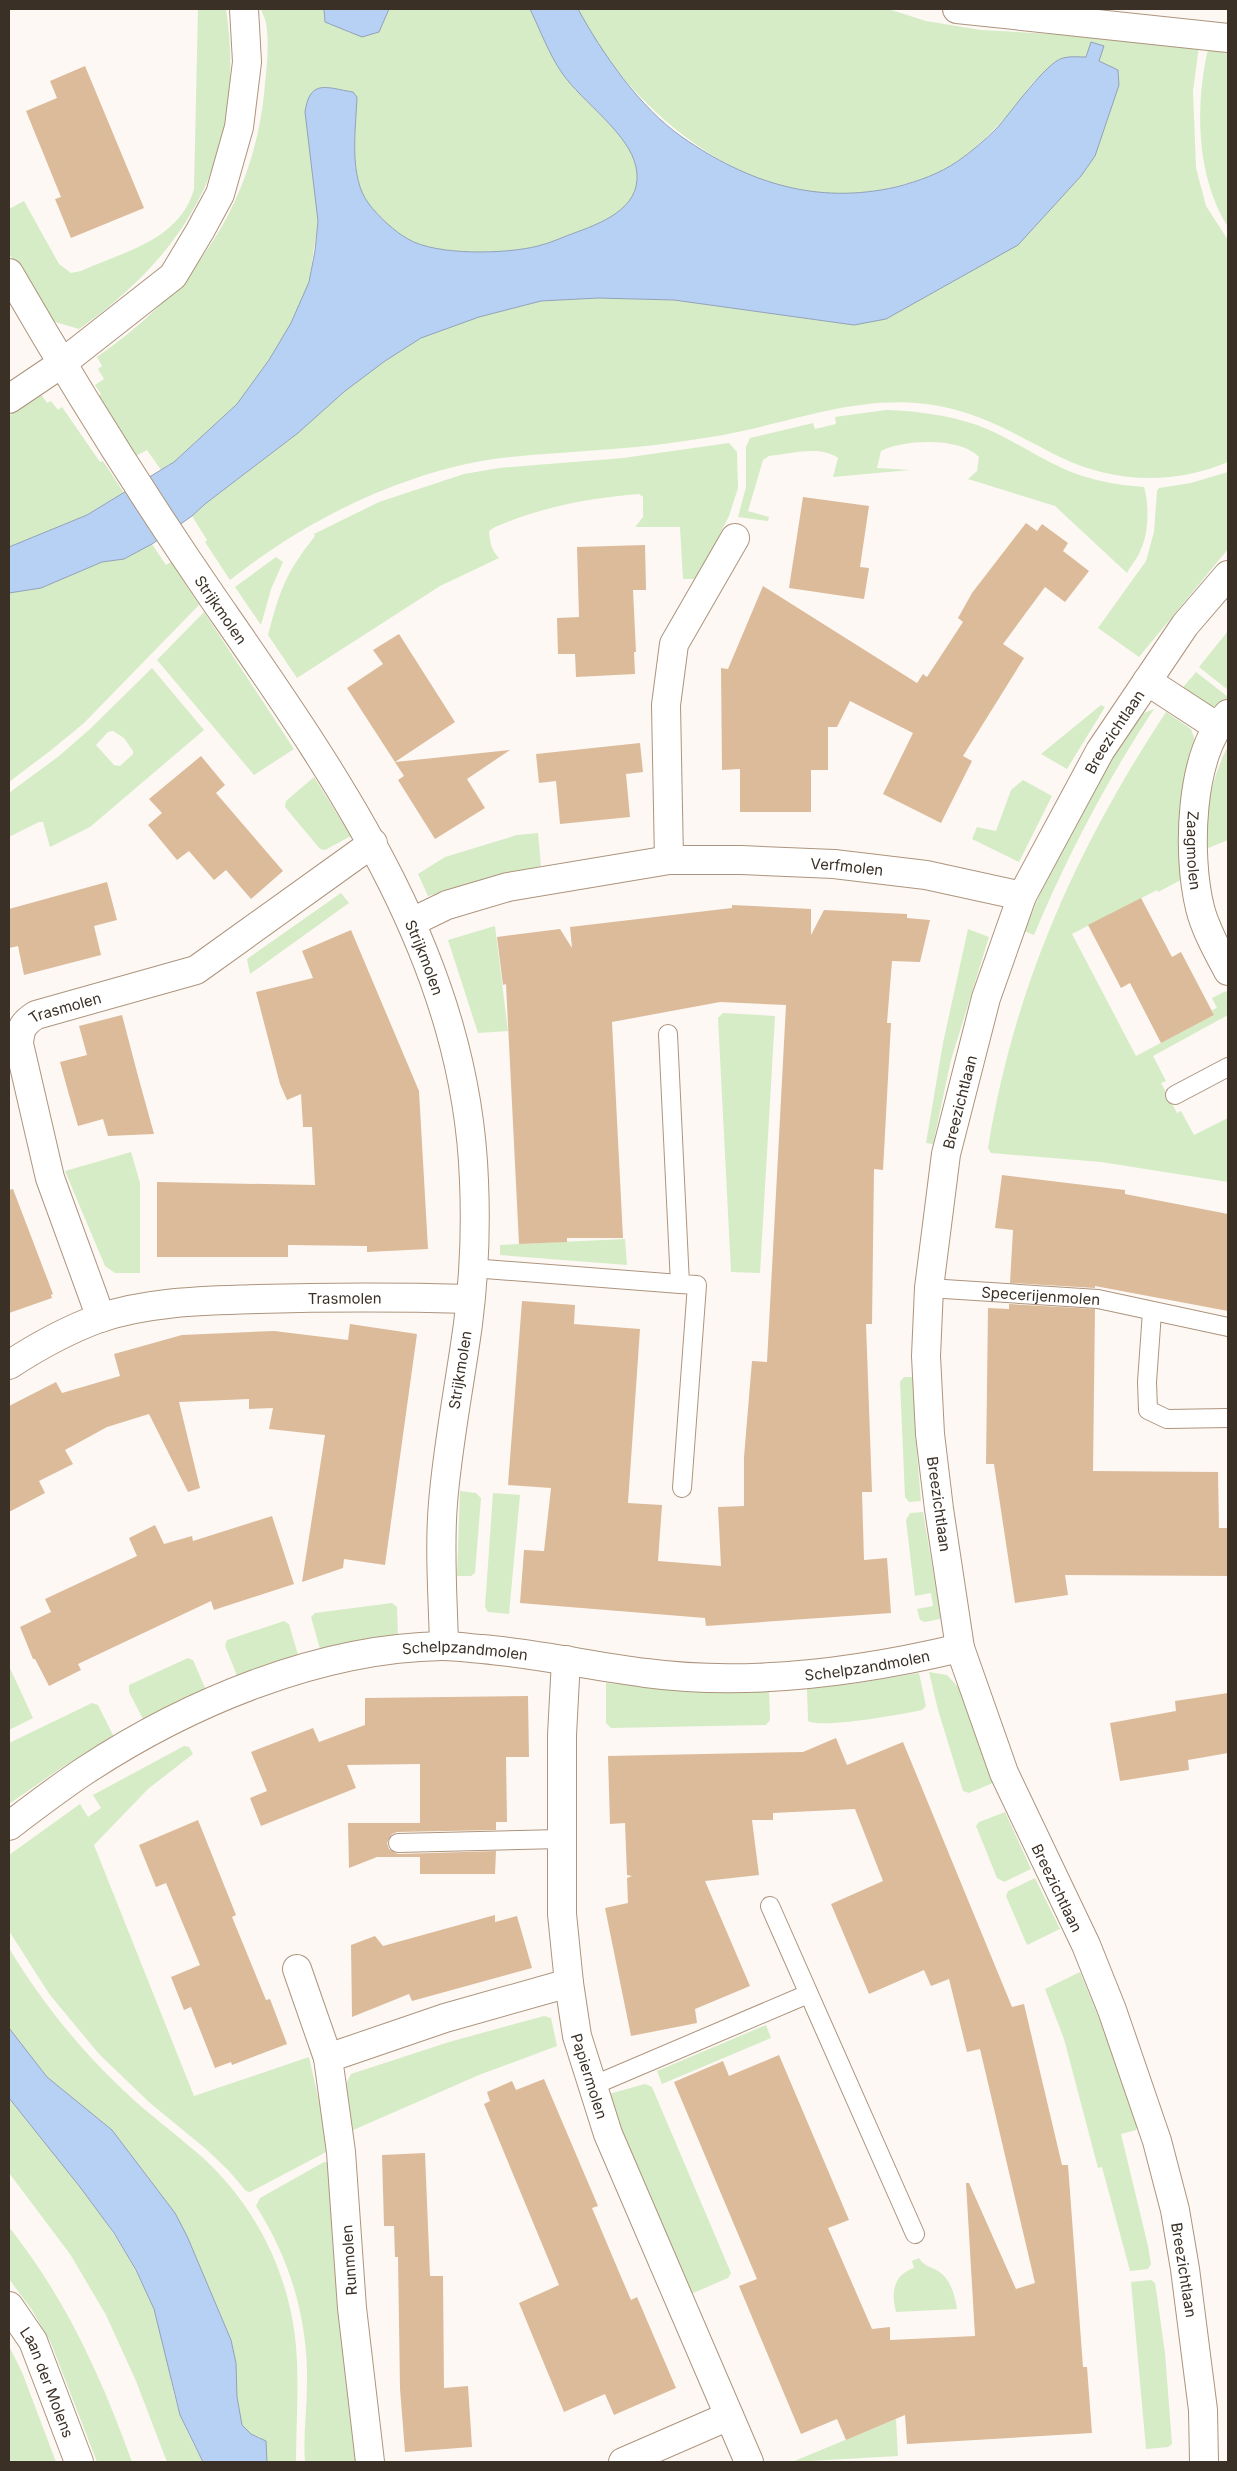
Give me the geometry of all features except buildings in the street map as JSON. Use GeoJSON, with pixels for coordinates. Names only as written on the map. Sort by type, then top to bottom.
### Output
{"type":"FeatureCollection","features":[{"type":"Feature","properties":{"kind":"street"},"geometry":{"type":"LineString","coordinates":[[9,399],[61,364],[173,276],[220,194],[239,127],[247,62],[244,9]]}},
{"type":"Feature","properties":{"kind":"street"},"geometry":{"type":"LineString","coordinates":[[957,9],[1228,38]]}},
{"type":"Feature","properties":{"kind":"street","name":"Strijkmolen"},"geometry":{"type":"LineString","coordinates":[[9,273],[61,364],[184,554],[263,668],[373,843],[412,922],[450,1027],[460,1070],[474,1180],[470,1299],[453,1412],[443,1504],[444,1646]]}},
{"type":"Feature","properties":{"kind":"street"},"geometry":{"type":"LineString","coordinates":[[669,860],[666,705],[674,644],[735,538]]}},
{"type":"Feature","properties":{"kind":"street","name":"Breezichtlaan"},"geometry":{"type":"LineString","coordinates":[[1204,2462],[1203,2410],[1185,2269],[1175,2210],[1157,2141],[1112,2010],[1086,1946],[1004,1773],[960,1648],[938,1509],[930,1434],[926,1356],[929,1288],[946,1154],[958,1101],[986,998],[1022,896],[1100,751],[1184,625],[1228,575]]}},
{"type":"Feature","properties":{"kind":"street","name":"Zaagmolen"},"geometry":{"type":"LineString","coordinates":[[1147,681],[1222,720],[1200,773],[1192,812],[1192,863],[1200,910],[1228,971]]}},
{"type":"Feature","properties":{"kind":"street","name":"Trasmolen"},"geometry":{"type":"LineString","coordinates":[[101,1318],[50,1178],[20,1044],[20,1031],[26,1021],[36,1015],[196,970],[373,843]]}},
{"type":"Feature","properties":{"kind":"street","name":"Verfmolen"},"geometry":{"type":"LineString","coordinates":[[412,922],[447,905],[508,887],[669,860],[741,860],[834,864],[926,875],[1022,896]]}},
{"type":"Feature","properties":{"kind":"street","name":"Trasmolen"},"geometry":{"type":"LineString","coordinates":[[9,1364],[44,1342],[101,1318],[154,1305],[204,1301],[370,1296],[470,1299]]}},
{"type":"Feature","properties":{"kind":"street","name":"Schelpzandmolen"},"geometry":{"type":"LineString","coordinates":[[9,1826],[86,1770],[204,1705],[310,1666],[375,1651],[444,1646],[509,1652],[649,1673],[720,1678],[845,1670],[898,1662],[960,1648]]}},
{"type":"Feature","properties":{"kind":"street","name":"Papiermolen"},"geometry":{"type":"LineString","coordinates":[[566,1660],[563,1691],[562,1914],[577,2036],[608,2134],[749,2462]]}},
{"type":"Feature","properties":{"kind":"street","name":"Runmolen"},"geometry":{"type":"LineString","coordinates":[[297,1969],[328,2058],[341,2152],[353,2317],[370,2462]]}},
{"type":"Feature","properties":{"kind":"street"},"geometry":{"type":"LineString","coordinates":[[328,2058],[445,2018],[569,1983]]}},
{"type":"Feature","properties":{"kind":"street","name":"Laan der Molens"},"geometry":{"type":"LineString","coordinates":[[9,2306],[33,2341],[79,2462]]}},
{"type":"Feature","properties":{"kind":"street"},"geometry":{"type":"LineString","coordinates":[[622,2462],[729,2416]]}},
{"type":"Feature","properties":{"kind":"lane"},"geometry":{"type":"LineString","coordinates":[[668,1034],[680,1284]]}},
{"type":"Feature","properties":{"kind":"lane"},"geometry":{"type":"LineString","coordinates":[[1175,1095],[1228,1067]]}},
{"type":"Feature","properties":{"kind":"lane"},"geometry":{"type":"LineString","coordinates":[[472,1268],[697,1285],[682,1488]]}},
{"type":"Feature","properties":{"kind":"lane","name":"Specerijenmolen"},"geometry":{"type":"LineString","coordinates":[[929,1288],[1098,1299],[1228,1327]]}},
{"type":"Feature","properties":{"kind":"lane"},"geometry":{"type":"LineString","coordinates":[[1152,1312],[1147,1382],[1148,1410],[1167,1419],[1228,1418]]}},
{"type":"Feature","properties":{"kind":"lane"},"geometry":{"type":"LineString","coordinates":[[398,1843],[561,1839]]}},
{"type":"Feature","properties":{"kind":"lane"},"geometry":{"type":"LineString","coordinates":[[770,1906],[915,2234]]}},
{"type":"Feature","properties":{"kind":"lane"},"geometry":{"type":"LineString","coordinates":[[592,2086],[808,1994]]}},
{"type":"Feature","properties":{"kind":"green space"},"geometry":{"type":"Polygon","coordinates":[[[198,9],[226,9],[230,59],[228,107],[219,151],[203,192],[181,230],[153,265],[119,298],[79,329],[45,319],[9,253],[9,209],[24,201],[59,264],[71,273],[81,271],[149,242],[177,221],[187,206],[194,189],[198,9]]]}},
{"type":"Feature","properties":{"kind":"green space"},"geometry":{"type":"Polygon","coordinates":[[[261,9],[324,9],[325,22],[379,32],[389,9],[530,9],[557,66],[571,84],[615,130],[632,154],[636,167],[637,181],[629,202],[611,217],[543,245],[509,251],[472,252],[453,251],[420,245],[403,236],[387,223],[373,209],[362,193],[358,180],[355,152],[357,97],[353,92],[328,88],[316,90],[307,101],[305,112],[318,221],[309,282],[291,323],[269,360],[237,404],[174,462],[161,470],[147,450],[134,457],[97,397],[101,394],[95,385],[104,379],[98,369],[102,366],[97,357],[130,332],[160,305],[187,276],[210,245],[230,211],[246,175],[257,137],[264,95],[268,41],[266,23],[261,9]]]}},
{"type":"Feature","properties":{"kind":"green space"},"geometry":{"type":"Polygon","coordinates":[[[578,9],[888,9],[926,21],[981,30],[1176,41],[1199,46],[1193,91],[1196,168],[1206,206],[1228,240],[1228,462],[1186,475],[1144,478],[1122,476],[1080,466],[987,420],[955,410],[910,403],[852,406],[711,437],[637,447],[497,459],[447,469],[381,491],[348,506],[287,540],[230,580],[205,542],[207,540],[192,516],[298,433],[345,391],[385,361],[421,338],[479,317],[541,301],[598,298],[674,300],[854,325],[1081,176],[1095,156],[1102,132],[1086,57],[1037,79],[1031,84],[1019,102],[989,134],[951,166],[916,181],[889,188],[846,194],[804,191],[763,180],[725,163],[689,140],[656,112],[626,81],[591,34],[578,9]]]}},
{"type":"Feature","properties":{"kind":"green space"},"geometry":{"type":"Polygon","coordinates":[[[1208,49],[1228,54],[1228,227],[1217,207],[1210,186],[1201,140],[1201,94],[1208,49]]]}},
{"type":"Feature","properties":{"kind":"green space"},"geometry":{"type":"Polygon","coordinates":[[[41,394],[47,403],[51,401],[58,410],[62,407],[100,462],[103,461],[124,493],[87,515],[9,547],[9,416],[41,394]]]}},
{"type":"Feature","properties":{"kind":"green space"},"geometry":{"type":"Polygon","coordinates":[[[886,410],[932,414],[977,425],[1051,463],[1082,476],[1123,485],[1144,487],[1147,509],[1146,535],[1138,555],[1127,573],[1055,506],[968,479],[977,471],[979,457],[971,451],[946,443],[917,442],[881,451],[877,468],[910,470],[833,477],[838,458],[830,454],[805,451],[769,456],[763,460],[748,511],[769,517],[768,521],[738,517],[746,487],[746,447],[750,438],[813,423],[815,429],[836,424],[835,417],[886,410]]]}},
{"type":"Feature","properties":{"kind":"green space"},"geometry":{"type":"Polygon","coordinates":[[[729,443],[737,452],[738,488],[729,516],[699,576],[695,579],[683,579],[680,527],[635,527],[643,517],[643,497],[639,494],[602,498],[566,504],[530,514],[495,527],[489,531],[490,539],[493,549],[499,558],[440,586],[297,678],[268,635],[280,594],[290,572],[315,536],[314,534],[379,502],[464,474],[499,468],[623,458],[729,443]]]}},
{"type":"Feature","properties":{"kind":"green space"},"geometry":{"type":"Polygon","coordinates":[[[1228,472],[1228,549],[1139,657],[1098,628],[1146,561],[1154,532],[1157,491],[1159,488],[1191,483],[1228,472]]]}},
{"type":"Feature","properties":{"kind":"green space"},"geometry":{"type":"Polygon","coordinates":[[[152,544],[166,565],[171,562],[199,605],[84,723],[9,782],[9,593],[41,588],[102,562],[124,559],[152,544]]]}},
{"type":"Feature","properties":{"kind":"green space"},"geometry":{"type":"Polygon","coordinates":[[[276,557],[283,562],[271,589],[261,625],[235,587],[276,557]]]}},
{"type":"Feature","properties":{"kind":"green space"},"geometry":{"type":"Polygon","coordinates":[[[204,612],[294,749],[254,775],[157,660],[204,612]]]}},
{"type":"Feature","properties":{"kind":"green space"},"geometry":{"type":"Polygon","coordinates":[[[1228,631],[1228,690],[1199,667],[1228,631]]]}},
{"type":"Feature","properties":{"kind":"green space"},"geometry":{"type":"Polygon","coordinates":[[[152,668],[204,730],[90,827],[50,847],[43,822],[39,822],[9,837],[9,793],[59,756],[90,729],[152,668]],[[113,731],[108,732],[96,745],[114,765],[120,766],[133,754],[124,738],[113,731]]]}},
{"type":"Feature","properties":{"kind":"green space"},"geometry":{"type":"Polygon","coordinates":[[[1196,672],[1228,697],[1228,701],[1210,708],[1179,692],[1196,672]]]}},
{"type":"Feature","properties":{"kind":"green space"},"geometry":{"type":"Polygon","coordinates":[[[1101,705],[1105,707],[1067,769],[1041,754],[1101,705]]]}},
{"type":"Feature","properties":{"kind":"green space"},"geometry":{"type":"Polygon","coordinates":[[[1154,709],[1089,819],[1060,876],[1034,935],[1024,931],[1056,857],[1091,791],[1139,715],[1154,709]]]}},
{"type":"Feature","properties":{"kind":"green space"},"geometry":{"type":"Polygon","coordinates":[[[1166,712],[1191,729],[1197,746],[1180,810],[1178,850],[1181,880],[1158,892],[1157,890],[1072,934],[1136,1056],[1214,1015],[1212,1010],[1217,1008],[1212,998],[1226,991],[1228,995],[1228,1015],[1153,1056],[1166,1081],[1161,1083],[1177,1113],[1181,1111],[1194,1135],[1228,1118],[1228,1182],[1101,1162],[991,1153],[988,1148],[999,1089],[1014,1031],[1032,975],[1053,920],[1104,814],[1166,712]]]}},
{"type":"Feature","properties":{"kind":"green space"},"geometry":{"type":"Polygon","coordinates":[[[1228,746],[1228,840],[1203,850],[1213,784],[1228,746]]]}},
{"type":"Feature","properties":{"kind":"green space"},"geometry":{"type":"Polygon","coordinates":[[[314,777],[351,836],[325,850],[320,849],[285,807],[286,801],[314,777]]]}},
{"type":"Feature","properties":{"kind":"green space"},"geometry":{"type":"Polygon","coordinates":[[[1023,780],[1052,796],[1019,862],[972,839],[977,827],[996,831],[1011,790],[1023,780]]]}},
{"type":"Feature","properties":{"kind":"green space"},"geometry":{"type":"Polygon","coordinates":[[[538,833],[541,866],[428,896],[418,874],[445,857],[517,835],[538,833]]]}},
{"type":"Feature","properties":{"kind":"green space"},"geometry":{"type":"Polygon","coordinates":[[[341,893],[349,903],[250,974],[247,959],[341,893]]]}},
{"type":"Feature","properties":{"kind":"green space"},"geometry":{"type":"Polygon","coordinates":[[[495,926],[508,1031],[478,1033],[448,940],[495,926]]]}},
{"type":"Feature","properties":{"kind":"green space"},"geometry":{"type":"Polygon","coordinates":[[[968,929],[989,937],[951,1060],[933,1144],[926,1143],[943,1043],[968,929]]]}},
{"type":"Feature","properties":{"kind":"green space"},"geometry":{"type":"Polygon","coordinates":[[[723,1013],[775,1016],[760,1273],[731,1272],[718,1018],[723,1013]]]}},
{"type":"Feature","properties":{"kind":"green space"},"geometry":{"type":"Polygon","coordinates":[[[131,1152],[140,1183],[140,1273],[115,1273],[105,1266],[65,1171],[131,1152]]]}},
{"type":"Feature","properties":{"kind":"green space"},"geometry":{"type":"Polygon","coordinates":[[[625,1239],[627,1265],[500,1255],[500,1245],[625,1239]]]}},
{"type":"Feature","properties":{"kind":"green space"},"geometry":{"type":"Polygon","coordinates":[[[904,1377],[913,1377],[921,1501],[909,1502],[905,1497],[900,1382],[904,1377]]]}},
{"type":"Feature","properties":{"kind":"green space"},"geometry":{"type":"Polygon","coordinates":[[[460,1491],[476,1493],[481,1498],[475,1573],[471,1576],[457,1576],[460,1491]]]}},
{"type":"Feature","properties":{"kind":"green space"},"geometry":{"type":"Polygon","coordinates":[[[493,1493],[520,1495],[509,1614],[488,1612],[485,1607],[493,1493]]]}},
{"type":"Feature","properties":{"kind":"green space"},"geometry":{"type":"Polygon","coordinates":[[[923,1512],[940,1612],[940,1619],[925,1622],[920,1620],[917,1609],[933,1606],[931,1593],[915,1596],[906,1520],[910,1513],[923,1512]]]}},
{"type":"Feature","properties":{"kind":"green space"},"geometry":{"type":"Polygon","coordinates":[[[392,1603],[397,1607],[398,1636],[378,1637],[320,1649],[311,1617],[315,1613],[392,1603]]]}},
{"type":"Feature","properties":{"kind":"green space"},"geometry":{"type":"Polygon","coordinates":[[[284,1621],[289,1624],[298,1655],[238,1678],[225,1646],[227,1640],[284,1621]]]}},
{"type":"Feature","properties":{"kind":"green space"},"geometry":{"type":"Polygon","coordinates":[[[188,1658],[193,1660],[206,1690],[144,1721],[129,1692],[129,1685],[188,1658]]]}},
{"type":"Feature","properties":{"kind":"green space"},"geometry":{"type":"Polygon","coordinates":[[[9,1666],[33,1718],[9,1730],[9,1666]]]}},
{"type":"Feature","properties":{"kind":"green space"},"geometry":{"type":"Polygon","coordinates":[[[929,1672],[947,1675],[960,1689],[993,1783],[969,1793],[963,1791],[938,1710],[929,1672]]]}},
{"type":"Feature","properties":{"kind":"green space"},"geometry":{"type":"Polygon","coordinates":[[[919,1673],[926,1706],[922,1710],[846,1722],[816,1723],[808,1721],[807,1689],[919,1673]]]}},
{"type":"Feature","properties":{"kind":"green space"},"geometry":{"type":"Polygon","coordinates":[[[606,1683],[694,1690],[769,1690],[770,1720],[766,1725],[611,1728],[606,1723],[606,1683]]]}},
{"type":"Feature","properties":{"kind":"green space"},"geometry":{"type":"Polygon","coordinates":[[[92,1703],[98,1705],[114,1737],[64,1766],[9,1804],[9,1743],[92,1703]]]}},
{"type":"Feature","properties":{"kind":"green space"},"geometry":{"type":"Polygon","coordinates":[[[184,1746],[189,1747],[193,1754],[148,1789],[94,1845],[194,2096],[309,2057],[330,2150],[250,2192],[246,2191],[206,2149],[150,2103],[99,2054],[50,1995],[9,1931],[9,1855],[80,1804],[88,1817],[101,1808],[93,1795],[184,1746]]]}},
{"type":"Feature","properties":{"kind":"green space"},"geometry":{"type":"Polygon","coordinates":[[[1005,1812],[1031,1869],[1004,1882],[997,1878],[976,1826],[979,1822],[1005,1812]]]}},
{"type":"Feature","properties":{"kind":"green space"},"geometry":{"type":"Polygon","coordinates":[[[1035,1878],[1060,1929],[1027,1945],[1006,1896],[1008,1891],[1035,1878]]]}},
{"type":"Feature","properties":{"kind":"green space"},"geometry":{"type":"Polygon","coordinates":[[[9,1948],[33,1985],[73,2038],[129,2096],[202,2157],[218,2173],[246,2207],[258,2226],[277,2266],[294,2327],[297,2366],[296,2462],[267,2462],[260,2437],[251,2434],[242,2425],[237,2397],[236,2363],[231,2340],[187,2236],[175,2213],[112,2130],[47,2077],[9,2028],[9,1948]]]}},
{"type":"Feature","properties":{"kind":"green space"},"geometry":{"type":"Polygon","coordinates":[[[1080,1972],[1106,2035],[1137,2127],[1136,2130],[1121,2134],[1148,2246],[1151,2264],[1148,2269],[1130,2271],[1102,2167],[1098,2168],[1064,2039],[1045,1989],[1080,1972]]]}},
{"type":"Feature","properties":{"kind":"green space"},"geometry":{"type":"Polygon","coordinates":[[[544,2016],[551,2018],[557,2046],[479,2075],[351,2131],[341,2094],[351,2074],[449,2042],[544,2016]]]}},
{"type":"Feature","properties":{"kind":"green space"},"geometry":{"type":"Polygon","coordinates":[[[766,2025],[771,2038],[662,2084],[657,2071],[766,2025]]]}},
{"type":"Feature","properties":{"kind":"green space"},"geometry":{"type":"Polygon","coordinates":[[[645,2084],[652,2087],[731,2273],[728,2278],[691,2294],[622,2131],[609,2094],[645,2084]]]}},
{"type":"Feature","properties":{"kind":"green space"},"geometry":{"type":"Polygon","coordinates":[[[9,2098],[107,2224],[140,2278],[158,2320],[180,2414],[203,2462],[167,2462],[136,2381],[106,2315],[70,2254],[9,2173],[9,2098]]]}},
{"type":"Feature","properties":{"kind":"green space"},"geometry":{"type":"Polygon","coordinates":[[[324,2162],[332,2163],[359,2462],[305,2462],[307,2382],[304,2335],[300,2313],[295,2290],[287,2268],[268,2226],[256,2206],[260,2198],[324,2162]]]}},
{"type":"Feature","properties":{"kind":"green space"},"geometry":{"type":"Polygon","coordinates":[[[9,2227],[48,2282],[65,2310],[108,2399],[132,2462],[97,2462],[51,2343],[32,2310],[9,2279],[9,2227]]]}},
{"type":"Feature","properties":{"kind":"green space"},"geometry":{"type":"Polygon","coordinates":[[[919,2258],[942,2274],[949,2282],[957,2309],[896,2312],[894,2305],[895,2286],[902,2275],[914,2268],[912,2261],[919,2258]]]}},
{"type":"Feature","properties":{"kind":"green space"},"geometry":{"type":"Polygon","coordinates":[[[1151,2280],[1155,2283],[1165,2353],[1172,2444],[1168,2447],[1146,2449],[1131,2282],[1151,2280]]]}},
{"type":"Feature","properties":{"kind":"green space"},"geometry":{"type":"Polygon","coordinates":[[[9,2346],[22,2372],[56,2462],[9,2462],[9,2346]]]}},
{"type":"Feature","properties":{"kind":"green space"},"geometry":{"type":"Polygon","coordinates":[[[896,2419],[898,2456],[792,2462],[896,2419]]]}},
{"type":"Feature","properties":{"kind":"water"},"geometry":{"type":"Polygon","coordinates":[[[324,9],[389,9],[379,32],[362,37],[325,22],[324,9]]]}},
{"type":"Feature","properties":{"kind":"water"},"geometry":{"type":"Polygon","coordinates":[[[530,9],[578,9],[598,43],[623,79],[666,125],[707,153],[732,167],[784,186],[811,191],[867,192],[904,185],[944,170],[968,154],[992,133],[1047,69],[1063,58],[1086,57],[1091,42],[1104,46],[1099,61],[1118,70],[1119,85],[1095,156],[1081,176],[1018,245],[886,319],[854,325],[674,300],[598,298],[541,301],[479,317],[421,338],[385,361],[345,391],[298,433],[192,516],[152,544],[124,559],[102,562],[41,588],[9,593],[9,547],[87,515],[174,462],[237,404],[269,360],[291,323],[309,282],[315,251],[318,221],[305,112],[307,101],[316,90],[328,88],[353,92],[357,97],[355,152],[358,180],[362,193],[373,209],[387,223],[403,236],[420,245],[453,251],[472,252],[525,249],[588,228],[621,210],[634,192],[637,180],[632,154],[615,130],[571,84],[557,66],[530,9]]]}},
{"type":"Feature","properties":{"kind":"water"},"geometry":{"type":"Polygon","coordinates":[[[9,2028],[47,2077],[112,2130],[175,2213],[187,2236],[231,2340],[236,2363],[237,2397],[242,2425],[251,2434],[266,2441],[267,2462],[203,2462],[180,2415],[154,2309],[136,2270],[114,2233],[9,2098],[9,2028]]]}}]}
